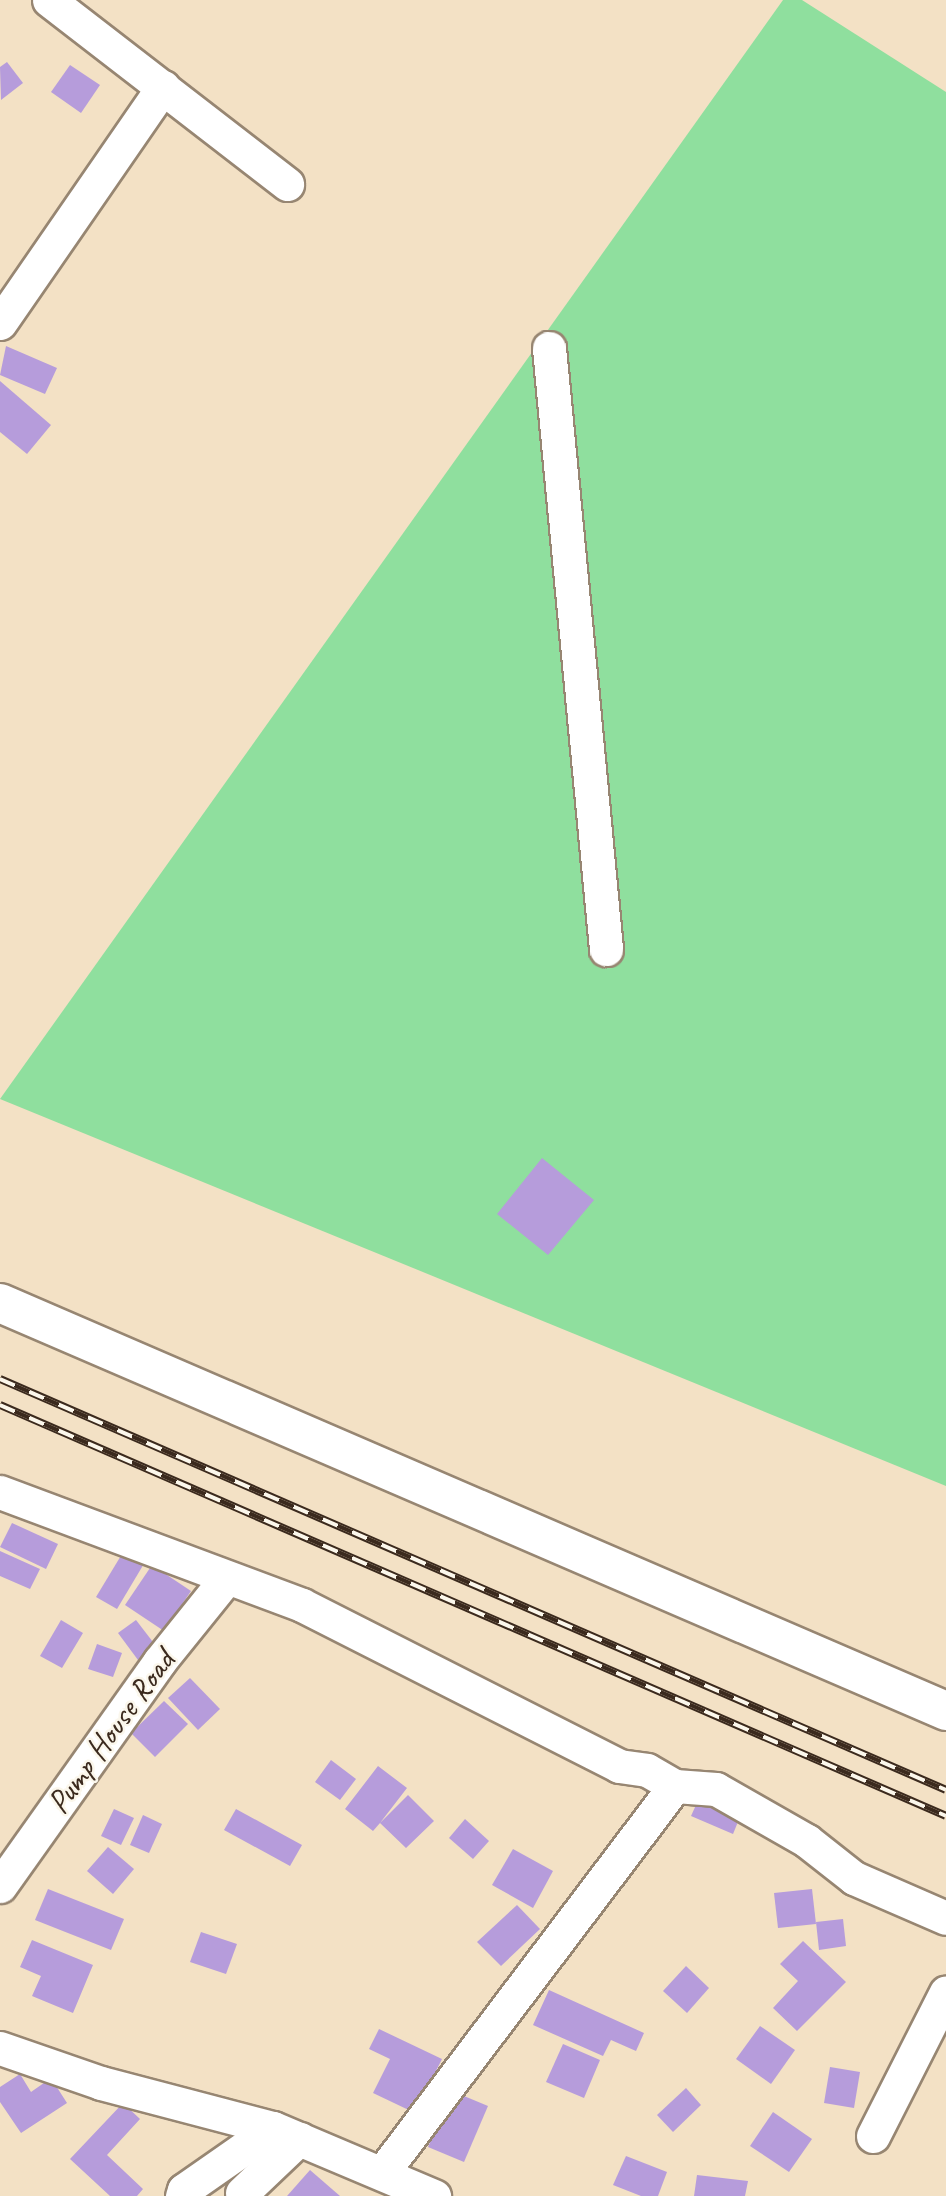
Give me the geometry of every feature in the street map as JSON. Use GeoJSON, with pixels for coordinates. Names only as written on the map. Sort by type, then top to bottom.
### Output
{"type":"FeatureCollection","features":[{"type":"Feature","properties":{"kind":"main road"},"geometry":{"type":"LineString","coordinates":[[0,1303],[946,1711]]}},
{"type":"Feature","properties":{"kind":"street"},"geometry":{"type":"LineString","coordinates":[[49,0],[287,184]]}},
{"type":"Feature","properties":{"kind":"street"},"geometry":{"type":"LineString","coordinates":[[0,323],[163,87]]}},
{"type":"Feature","properties":{"kind":"street"},"geometry":{"type":"LineString","coordinates":[[548,348],[606,949]]}},
{"type":"Feature","properties":{"kind":"street"},"geometry":{"type":"LineString","coordinates":[[0,1492],[225,1580],[302,1605],[619,1766],[647,1770],[675,1786],[716,1789],[807,1841],[854,1878],[946,1918]]}},
{"type":"Feature","properties":{"kind":"street","name":"Pump House Road"},"geometry":{"type":"LineString","coordinates":[[0,1886],[159,1662],[225,1580]]}},
{"type":"Feature","properties":{"kind":"street"},"geometry":{"type":"LineString","coordinates":[[382,2174],[675,1786]]}},
{"type":"Feature","properties":{"kind":"street"},"geometry":{"type":"LineString","coordinates":[[873,2136],[946,1992]]}},
{"type":"Feature","properties":{"kind":"street"},"geometry":{"type":"LineString","coordinates":[[0,2048],[101,2083],[286,2133],[433,2196]]}},
{"type":"Feature","properties":{"kind":"street"},"geometry":{"type":"LineString","coordinates":[[242,2193],[286,2133]]}},
{"type":"Feature","properties":{"kind":"street"},"geometry":{"type":"LineString","coordinates":[[182,2196],[184,2190],[286,2133]]}},
{"type":"Feature","properties":{"kind":"green space"},"geometry":{"type":"Polygon","coordinates":[[[783,0],[802,0],[946,92],[946,1486],[0,1099],[783,0]]]}},
{"type":"Feature","properties":{"kind":"building"},"geometry":{"type":"Polygon","coordinates":[[[7,62],[23,83],[1,100],[0,67],[7,62]]]}},
{"type":"Feature","properties":{"kind":"building"},"geometry":{"type":"Polygon","coordinates":[[[70,65],[100,85],[81,113],[51,92],[70,65]]]}},
{"type":"Feature","properties":{"kind":"building"},"geometry":{"type":"Polygon","coordinates":[[[6,346],[57,368],[45,394],[0,375],[6,346]]]}},
{"type":"Feature","properties":{"kind":"building"},"geometry":{"type":"Polygon","coordinates":[[[0,381],[51,425],[27,454],[0,432],[0,381]]]}},
{"type":"Feature","properties":{"kind":"building"},"geometry":{"type":"Polygon","coordinates":[[[542,1158],[594,1200],[548,1255],[497,1214],[542,1158]]]}},
{"type":"Feature","properties":{"kind":"building"},"geometry":{"type":"Polygon","coordinates":[[[12,1523],[58,1544],[46,1569],[0,1547],[12,1523]]]}},
{"type":"Feature","properties":{"kind":"building"},"geometry":{"type":"Polygon","coordinates":[[[125,1549],[145,1562],[117,1609],[96,1597],[125,1549]]]}},
{"type":"Feature","properties":{"kind":"building"},"geometry":{"type":"Polygon","coordinates":[[[0,1551],[40,1569],[30,1589],[0,1576],[0,1551]]]}},
{"type":"Feature","properties":{"kind":"building"},"geometry":{"type":"Polygon","coordinates":[[[152,1565],[191,1591],[164,1631],[125,1605],[152,1565]]]}},
{"type":"Feature","properties":{"kind":"building"},"geometry":{"type":"Polygon","coordinates":[[[61,1620],[83,1633],[62,1668],[40,1656],[61,1620]]]}},
{"type":"Feature","properties":{"kind":"building"},"geometry":{"type":"Polygon","coordinates":[[[136,1620],[156,1646],[138,1660],[118,1633],[136,1620]]]}},
{"type":"Feature","properties":{"kind":"building"},"geometry":{"type":"Polygon","coordinates":[[[97,1644],[122,1653],[113,1677],[88,1669],[97,1644]]]}},
{"type":"Feature","properties":{"kind":"building"},"geometry":{"type":"Polygon","coordinates":[[[190,1678],[220,1709],[198,1730],[168,1698],[190,1678]]]}},
{"type":"Feature","properties":{"kind":"building"},"geometry":{"type":"Polygon","coordinates":[[[164,1701],[188,1724],[155,1757],[131,1733],[164,1701]]]}},
{"type":"Feature","properties":{"kind":"building"},"geometry":{"type":"Polygon","coordinates":[[[331,1760],[356,1779],[340,1800],[315,1782],[331,1760]]]}},
{"type":"Feature","properties":{"kind":"building"},"geometry":{"type":"Polygon","coordinates":[[[378,1766],[407,1788],[373,1831],[345,1809],[378,1766]]]}},
{"type":"Feature","properties":{"kind":"building"},"geometry":{"type":"Polygon","coordinates":[[[701,1794],[742,1812],[733,1834],[691,1816],[701,1794]]]}},
{"type":"Feature","properties":{"kind":"building"},"geometry":{"type":"Polygon","coordinates":[[[408,1795],[434,1821],[406,1848],[380,1823],[408,1795]]]}},
{"type":"Feature","properties":{"kind":"building"},"geometry":{"type":"Polygon","coordinates":[[[114,1809],[134,1818],[121,1845],[101,1836],[114,1809]]]}},
{"type":"Feature","properties":{"kind":"building"},"geometry":{"type":"Polygon","coordinates":[[[236,1809],[302,1845],[290,1866],[224,1830],[236,1809]]]}},
{"type":"Feature","properties":{"kind":"building"},"geometry":{"type":"Polygon","coordinates":[[[143,1815],[162,1824],[149,1853],[130,1845],[143,1815]]]}},
{"type":"Feature","properties":{"kind":"building"},"geometry":{"type":"Polygon","coordinates":[[[465,1819],[489,1841],[473,1859],[449,1838],[465,1819]]]}},
{"type":"Feature","properties":{"kind":"building"},"geometry":{"type":"Polygon","coordinates":[[[108,1847],[134,1869],[113,1894],[87,1871],[108,1847]]]}},
{"type":"Feature","properties":{"kind":"building"},"geometry":{"type":"Polygon","coordinates":[[[513,1849],[553,1871],[533,1908],[492,1885],[513,1849]]]}},
{"type":"Feature","properties":{"kind":"building"},"geometry":{"type":"Polygon","coordinates":[[[48,1889],[124,1919],[111,1950],[35,1920],[48,1889]]]}},
{"type":"Feature","properties":{"kind":"building"},"geometry":{"type":"Polygon","coordinates":[[[812,1889],[816,1924],[778,1928],[774,1893],[812,1889]]]}},
{"type":"Feature","properties":{"kind":"building"},"geometry":{"type":"Polygon","coordinates":[[[517,1905],[540,1929],[501,1966],[477,1942],[517,1905]]]}},
{"type":"Feature","properties":{"kind":"building"},"geometry":{"type":"Polygon","coordinates":[[[843,1919],[846,1946],[819,1950],[816,1922],[843,1919]]]}},
{"type":"Feature","properties":{"kind":"building"},"geometry":{"type":"Polygon","coordinates":[[[201,1932],[237,1944],[226,1974],[190,1962],[201,1932]]]}},
{"type":"Feature","properties":{"kind":"building"},"geometry":{"type":"Polygon","coordinates":[[[32,1940],[93,1965],[73,2013],[32,1996],[41,1976],[20,1967],[32,1940]]]}},
{"type":"Feature","properties":{"kind":"building"},"geometry":{"type":"Polygon","coordinates":[[[803,1941],[846,1982],[797,2031],[773,2008],[798,1981],[780,1964],[803,1941]]]}},
{"type":"Feature","properties":{"kind":"building"},"geometry":{"type":"Polygon","coordinates":[[[686,1966],[709,1988],[687,2013],[663,1991],[686,1966]]]}},
{"type":"Feature","properties":{"kind":"building"},"geometry":{"type":"Polygon","coordinates":[[[549,1990],[644,2033],[636,2051],[611,2040],[603,2056],[533,2025],[549,1990]]]}},
{"type":"Feature","properties":{"kind":"building"},"geometry":{"type":"Polygon","coordinates":[[[760,2026],[795,2050],[771,2084],[736,2059],[760,2026]]]}},
{"type":"Feature","properties":{"kind":"building"},"geometry":{"type":"Polygon","coordinates":[[[379,2029],[442,2059],[415,2113],[373,2093],[390,2059],[369,2049],[379,2029]]]}},
{"type":"Feature","properties":{"kind":"building"},"geometry":{"type":"Polygon","coordinates":[[[563,2044],[600,2060],[584,2098],[546,2082],[563,2044]]]}},
{"type":"Feature","properties":{"kind":"building"},"geometry":{"type":"Polygon","coordinates":[[[830,2067],[860,2072],[854,2108],[824,2103],[830,2067]]]}},
{"type":"Feature","properties":{"kind":"building"},"geometry":{"type":"Polygon","coordinates":[[[20,2074],[31,2092],[51,2078],[67,2103],[21,2133],[0,2102],[0,2087],[20,2074]]]}},
{"type":"Feature","properties":{"kind":"building"},"geometry":{"type":"Polygon","coordinates":[[[686,2088],[701,2105],[673,2132],[657,2115],[686,2088]]]}},
{"type":"Feature","properties":{"kind":"building"},"geometry":{"type":"Polygon","coordinates":[[[452,2091],[488,2106],[464,2162],[428,2147],[452,2091]]]}},
{"type":"Feature","properties":{"kind":"building"},"geometry":{"type":"Polygon","coordinates":[[[123,2103],[140,2119],[107,2155],[143,2189],[137,2196],[110,2196],[70,2159],[123,2103]]]}},
{"type":"Feature","properties":{"kind":"building"},"geometry":{"type":"Polygon","coordinates":[[[773,2112],[812,2139],[789,2172],[750,2146],[773,2112]]]}},
{"type":"Feature","properties":{"kind":"building"},"geometry":{"type":"Polygon","coordinates":[[[626,2156],[667,2172],[658,2196],[641,2196],[613,2185],[626,2156]]]}},
{"type":"Feature","properties":{"kind":"building"},"geometry":{"type":"Polygon","coordinates":[[[310,2170],[340,2196],[287,2196],[310,2170]]]}},
{"type":"Feature","properties":{"kind":"building"},"geometry":{"type":"Polygon","coordinates":[[[697,2175],[748,2181],[745,2196],[694,2196],[697,2175]]]}},
{"type":"Feature","properties":{"kind":"railway"},"geometry":{"type":"LineString","coordinates":[[0,1379],[946,1790]]}},
{"type":"Feature","properties":{"kind":"railway"},"geometry":{"type":"LineString","coordinates":[[0,1405],[946,1816]]}}]}
